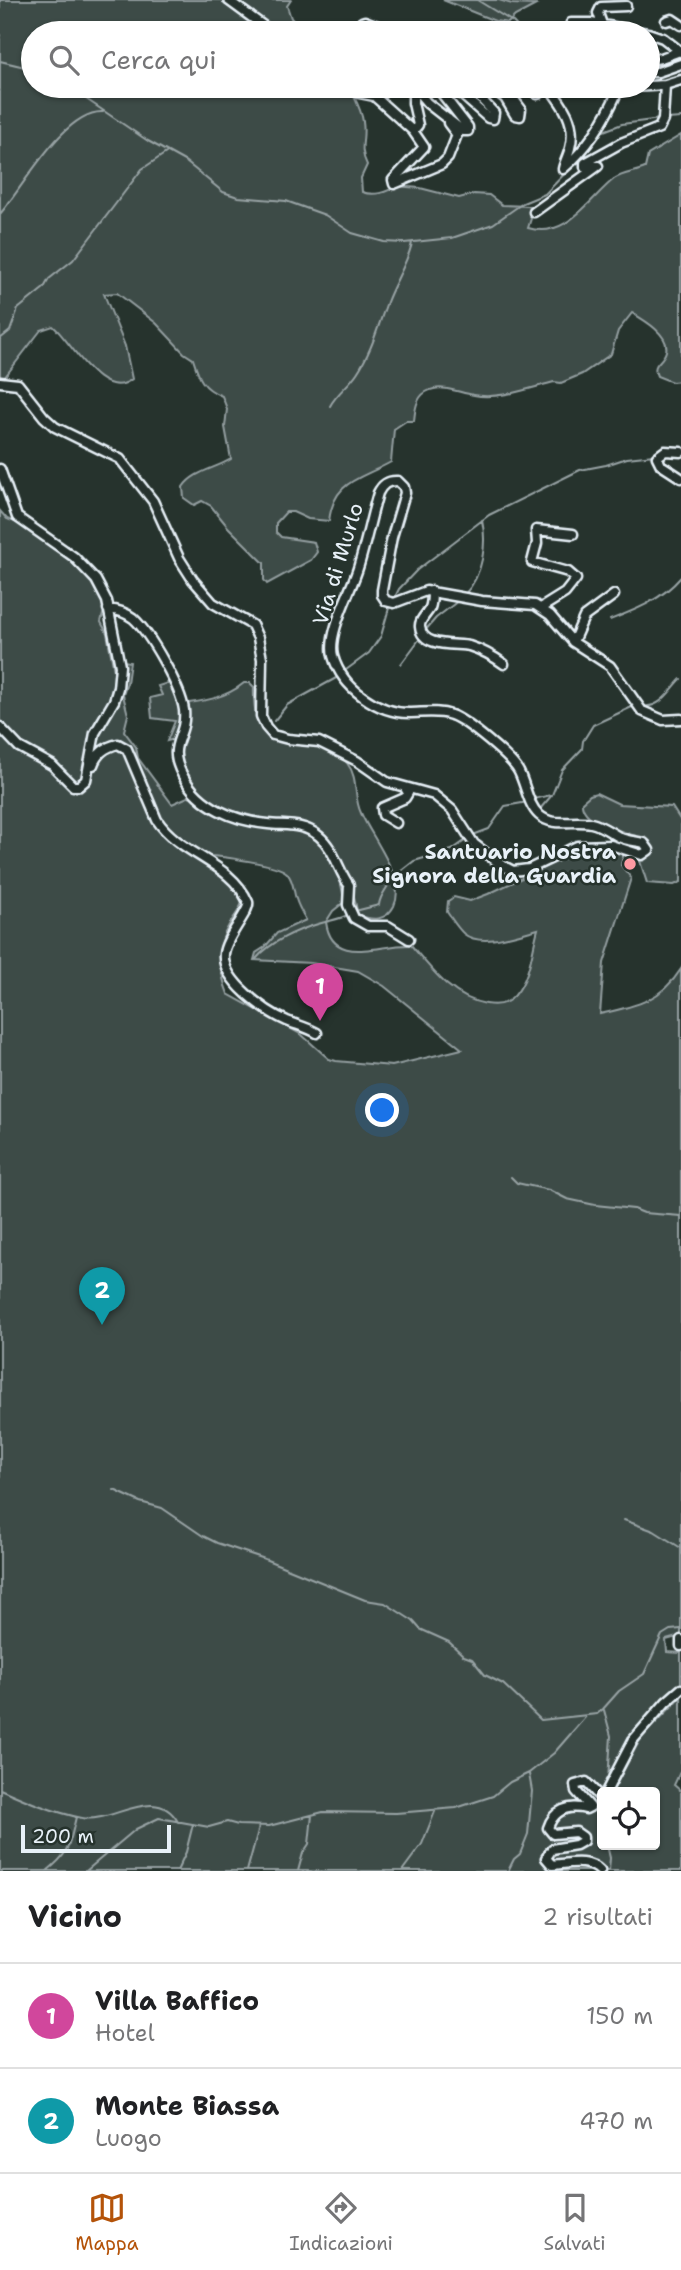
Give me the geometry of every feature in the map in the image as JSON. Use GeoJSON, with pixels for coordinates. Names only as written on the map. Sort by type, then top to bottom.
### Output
{"type":"FeatureCollection","features":[{"type":"Feature","properties":{"kind":"street"},"geometry":{"type":"LineString","coordinates":[[228,0],[257,21]]}},
{"type":"Feature","properties":{"kind":"street"},"geometry":{"type":"LineString","coordinates":[[601,21],[598,13],[601,7],[626,6]]}},
{"type":"Feature","properties":{"kind":"street"},"geometry":{"type":"LineString","coordinates":[[666,21],[672,19],[681,25]]}},
{"type":"Feature","properties":{"kind":"street"},"geometry":{"type":"LineString","coordinates":[[660,37],[680,51]]}},
{"type":"Feature","properties":{"kind":"street"},"geometry":{"type":"LineString","coordinates":[[660,58],[680,51]]}},
{"type":"Feature","properties":{"kind":"street"},"geometry":{"type":"LineString","coordinates":[[660,71],[681,64]]}},
{"type":"Feature","properties":{"kind":"street"},"geometry":{"type":"LineString","coordinates":[[660,85],[681,80]]}},
{"type":"Feature","properties":{"kind":"street"},"geometry":{"type":"LineString","coordinates":[[534,212],[598,166],[594,164],[585,167],[585,163],[659,128],[663,120],[664,85]]}},
{"type":"Feature","properties":{"kind":"street"},"geometry":{"type":"LineString","coordinates":[[376,98],[404,126],[413,131],[424,147],[393,183],[436,167],[448,158],[457,135],[449,119]]}},
{"type":"Feature","properties":{"kind":"street"},"geometry":{"type":"LineString","coordinates":[[413,98],[418,125],[413,131]]}},
{"type":"Feature","properties":{"kind":"street"},"geometry":{"type":"LineString","coordinates":[[421,98],[463,131],[468,131],[468,127],[445,98]]}},
{"type":"Feature","properties":{"kind":"street"},"geometry":{"type":"LineString","coordinates":[[466,98],[488,118],[493,119],[494,113],[480,98]]}},
{"type":"Feature","properties":{"kind":"street"},"geometry":{"type":"LineString","coordinates":[[505,98],[515,115],[520,116],[521,109],[513,98]]}},
{"type":"Feature","properties":{"kind":"street"},"geometry":{"type":"LineString","coordinates":[[557,98],[567,112],[572,128],[571,147],[562,169],[593,136],[615,98]]}},
{"type":"Feature","properties":{"kind":"street"},"geometry":{"type":"LineString","coordinates":[[0,382],[18,384],[55,427],[120,459],[153,501],[192,580],[214,603],[250,623],[256,632],[261,652],[260,706],[263,723],[268,730],[288,739],[309,740],[329,746],[387,782],[405,788],[408,793],[405,798],[382,808],[383,815],[396,823]]}},
{"type":"Feature","properties":{"kind":"street"},"geometry":{"type":"LineString","coordinates":[[681,452],[665,452],[657,457],[661,465],[681,478]]}},
{"type":"Feature","properties":{"kind":"street"},"geometry":{"type":"LineString","coordinates":[[0,469],[17,517],[74,557],[101,588],[108,609],[120,666],[118,688],[114,701],[95,733],[86,780]]}},
{"type":"Feature","properties":{"kind":"street","name":"Via di Murlo"},"geometry":{"type":"LineString","coordinates":[[405,788],[434,795],[441,800],[452,810],[474,844],[513,871],[529,869],[577,846],[611,845],[645,855],[649,850],[647,845],[620,838],[593,823],[554,822],[539,815],[531,804],[514,763],[459,718],[440,712],[407,713],[381,707],[357,691],[336,663],[332,652],[334,633],[359,568],[377,494],[386,482],[398,481],[404,487],[405,493],[392,537],[382,595],[386,601],[391,603],[421,592],[432,591],[482,601],[529,604],[541,608]]}},
{"type":"Feature","properties":{"kind":"street"},"geometry":{"type":"LineString","coordinates":[[573,534],[536,530],[537,542],[532,562],[568,572],[576,579],[565,593],[541,608],[573,642],[610,666],[642,710],[657,718],[677,720]]}},
{"type":"Feature","properties":{"kind":"street"},"geometry":{"type":"LineString","coordinates":[[432,591],[431,606],[420,623],[420,631],[439,643],[466,645],[491,655],[504,664]]}},
{"type":"Feature","properties":{"kind":"street"},"geometry":{"type":"LineString","coordinates":[[573,642],[584,617],[614,595]]}},
{"type":"Feature","properties":{"kind":"street"},"geometry":{"type":"LineString","coordinates":[[108,609],[125,612],[138,623],[175,681],[183,703],[185,722],[176,742],[175,753],[181,772],[195,795],[216,810],[267,824],[294,825],[318,835],[349,885],[348,905],[354,918],[368,926],[388,926],[409,939]]}},
{"type":"Feature","properties":{"kind":"street"},"geometry":{"type":"LineString","coordinates":[[0,727],[19,747],[52,765],[73,786],[79,786],[90,776],[96,757],[105,749],[118,744],[127,750],[163,829],[176,842],[203,857],[225,874],[247,901],[247,911],[232,931],[223,954],[231,976],[261,1005],[284,1020],[317,1033]]}},
{"type":"Feature","properties":{"kind":"street"},"geometry":{"type":"LineString","coordinates":[[681,1640],[681,1646]]}},
{"type":"Feature","properties":{"kind":"street"},"geometry":{"type":"LineString","coordinates":[[609,1787],[637,1735],[681,1689]]}},
{"type":"Feature","properties":{"kind":"street"},"geometry":{"type":"LineString","coordinates":[[597,1794],[586,1783],[575,1785],[576,1791],[590,1807],[565,1808],[551,1821],[548,1828],[553,1834],[576,1832],[583,1837],[583,1841],[576,1845],[552,1849],[546,1856],[552,1865],[585,1863],[600,1871]]}},
{"type":"Feature","properties":{"kind":"shaded area"},"geometry":{"type":"Polygon","coordinates":[[[0,0],[291,0],[287,6],[294,21],[21,21],[21,98],[354,98],[363,122],[363,153],[367,165],[361,178],[362,192],[380,193],[395,186],[420,188],[459,198],[474,194],[489,195],[502,205],[528,206],[534,209],[528,228],[542,230],[565,223],[576,216],[614,179],[645,168],[648,155],[681,135],[681,381],[672,382],[657,376],[656,365],[666,351],[664,339],[632,313],[618,331],[611,354],[582,374],[561,383],[554,382],[493,396],[444,388],[432,389],[418,401],[414,421],[406,421],[394,429],[391,462],[342,489],[336,497],[329,521],[308,519],[293,512],[286,512],[276,523],[276,532],[281,537],[314,542],[317,552],[311,560],[267,584],[264,580],[264,563],[211,506],[202,501],[194,505],[184,498],[183,487],[188,482],[231,459],[225,427],[227,409],[222,396],[202,382],[193,359],[156,323],[117,293],[104,294],[125,346],[132,379],[121,385],[110,383],[88,368],[53,326],[41,330],[4,378],[0,378],[0,0]]]}},
{"type":"Feature","properties":{"kind":"shaded area"},"geometry":{"type":"Polygon","coordinates":[[[443,0],[499,0],[512,4],[536,5],[510,21],[495,21],[443,0]]]}},
{"type":"Feature","properties":{"kind":"shaded area"},"geometry":{"type":"Polygon","coordinates":[[[0,511],[7,519],[20,524],[70,561],[98,588],[102,598],[104,610],[101,622],[107,633],[115,676],[109,700],[91,729],[82,778],[75,782],[50,759],[22,744],[0,722],[0,511]]]}},
{"type":"Feature","properties":{"kind":"shaded area"},"geometry":{"type":"Polygon","coordinates":[[[123,661],[130,662],[123,695],[128,715],[124,731],[136,747],[138,758],[172,804],[190,796],[235,821],[306,834],[322,845],[333,863],[343,893],[344,902],[333,911],[326,922],[330,936],[338,945],[360,950],[411,945],[444,982],[463,996],[486,1004],[505,1003],[515,995],[524,980],[538,929],[500,939],[472,938],[461,932],[447,912],[448,901],[454,897],[470,901],[577,852],[601,849],[624,852],[621,865],[631,878],[604,963],[600,1014],[636,1005],[656,995],[681,969],[681,1636],[666,1640],[667,1652],[681,1653],[681,1685],[663,1699],[605,1787],[597,1789],[589,1780],[574,1781],[572,1790],[586,1805],[566,1805],[553,1815],[545,1828],[549,1836],[574,1835],[580,1839],[547,1851],[542,1860],[548,1868],[586,1867],[596,1871],[0,1871],[0,733],[18,751],[51,768],[70,789],[81,792],[89,781],[98,740],[118,699],[123,661]],[[207,856],[206,862],[231,885],[242,902],[222,943],[221,969],[228,994],[302,1035],[329,1059],[336,1061],[392,1066],[462,1049],[384,986],[358,971],[311,963],[254,960],[256,953],[277,933],[306,920],[287,873],[249,861],[207,856]]]}},
{"type":"Feature","properties":{"kind":"shaded area"},"geometry":{"type":"Polygon","coordinates":[[[171,682],[179,704],[213,698],[244,683],[250,683],[254,687],[256,714],[263,731],[274,739],[288,743],[319,746],[334,752],[347,763],[353,775],[361,813],[386,858],[396,883],[394,906],[387,915],[374,919],[358,915],[351,883],[321,832],[293,820],[268,820],[219,807],[200,794],[188,778],[175,739],[167,741],[175,721],[152,718],[150,698],[162,695],[158,686],[171,682]]]}},
{"type":"Feature","properties":{"kind":"shaded area"},"geometry":{"type":"Polygon","coordinates":[[[596,793],[619,804],[672,807],[681,821],[681,882],[674,885],[647,883],[640,861],[652,851],[650,841],[609,827],[590,817],[582,802],[596,793]]]}},
{"type":"Feature","properties":{"kind":"shaded area"},"geometry":{"type":"Polygon","coordinates":[[[681,1697],[681,1770],[674,1785],[681,1791],[681,1871],[603,1871],[598,1865],[587,1860],[552,1860],[554,1853],[579,1849],[587,1842],[587,1837],[579,1829],[555,1829],[553,1826],[568,1812],[593,1810],[594,1803],[581,1791],[582,1786],[588,1788],[597,1798],[597,1850],[660,1850],[660,1787],[615,1787],[641,1738],[681,1697]]]}},
{"type":"Feature","properties":{"kind":"waterway"},"geometry":{"type":"LineString","coordinates":[[477,0],[511,21]]}},
{"type":"Feature","properties":{"kind":"waterway"},"geometry":{"type":"LineString","coordinates":[[0,61],[21,66]]}},
{"type":"Feature","properties":{"kind":"waterway"},"geometry":{"type":"LineString","coordinates":[[85,98],[148,141],[186,162],[223,192],[238,197],[286,201],[325,215],[352,233],[384,242],[404,243],[452,238],[493,224],[523,203],[545,194],[573,165]]}},
{"type":"Feature","properties":{"kind":"waterway"},"geometry":{"type":"LineString","coordinates":[[0,214],[59,137],[88,115],[103,112]]}},
{"type":"Feature","properties":{"kind":"waterway"},"geometry":{"type":"LineString","coordinates":[[667,119],[681,118]]}},
{"type":"Feature","properties":{"kind":"waterway"},"geometry":{"type":"LineString","coordinates":[[601,132],[622,124],[660,119]]}},
{"type":"Feature","properties":{"kind":"waterway"},"geometry":{"type":"LineString","coordinates":[[0,339],[10,331],[18,309],[73,260],[142,169],[166,153]]}},
{"type":"Feature","properties":{"kind":"waterway"},"geometry":{"type":"LineString","coordinates":[[330,406],[367,356],[412,243]]}},
{"type":"Feature","properties":{"kind":"waterway"},"geometry":{"type":"LineString","coordinates":[[394,599],[399,589],[417,570],[489,515],[580,470],[627,458],[654,455]]}},
{"type":"Feature","properties":{"kind":"waterway"},"geometry":{"type":"LineString","coordinates":[[465,594],[480,569],[484,539],[482,520]]}},
{"type":"Feature","properties":{"kind":"waterway"},"geometry":{"type":"LineString","coordinates":[[610,620],[657,598],[681,577]]}},
{"type":"Feature","properties":{"kind":"waterway"},"geometry":{"type":"LineString","coordinates":[[424,632],[436,618],[458,601]]}},
{"type":"Feature","properties":{"kind":"waterway"},"geometry":{"type":"LineString","coordinates":[[346,670],[369,653],[381,636],[389,608]]}},
{"type":"Feature","properties":{"kind":"waterway"},"geometry":{"type":"LineString","coordinates":[[401,664],[421,637]]}},
{"type":"Feature","properties":{"kind":"waterway"},"geometry":{"type":"LineString","coordinates":[[274,721],[287,705],[338,677]]}},
{"type":"Feature","properties":{"kind":"waterway"},"geometry":{"type":"LineString","coordinates":[[644,706],[660,701],[681,679]]}},
{"type":"Feature","properties":{"kind":"waterway"},"geometry":{"type":"LineString","coordinates":[[540,809],[552,795],[562,770],[582,749],[583,741],[593,725],[634,706]]}},
{"type":"Feature","properties":{"kind":"waterway"},"geometry":{"type":"LineString","coordinates":[[534,799],[551,795]]}},
{"type":"Feature","properties":{"kind":"waterway"},"geometry":{"type":"LineString","coordinates":[[473,835],[489,829],[505,806],[528,802]]}},
{"type":"Feature","properties":{"kind":"waterway"},"geometry":{"type":"LineString","coordinates":[[355,911],[379,905],[391,879],[414,861],[452,850],[466,840]]}},
{"type":"Feature","properties":{"kind":"waterway"},"geometry":{"type":"LineString","coordinates":[[256,959],[276,942],[293,933],[350,914]]}},
{"type":"Feature","properties":{"kind":"waterway"},"geometry":{"type":"LineString","coordinates":[[511,1177],[517,1183],[549,1190],[567,1199],[634,1209],[644,1213],[681,1216]]}},
{"type":"Feature","properties":{"kind":"waterway"},"geometry":{"type":"LineString","coordinates":[[114,1490],[140,1502],[162,1508],[217,1543],[262,1558],[365,1600],[385,1603],[413,1621],[420,1629],[449,1642],[464,1656],[472,1659],[485,1675],[503,1684],[541,1720],[597,1714],[619,1691],[644,1674],[662,1635],[670,1630],[681,1629]]}},
{"type":"Feature","properties":{"kind":"waterway"},"geometry":{"type":"LineString","coordinates":[[624,1520],[654,1531],[681,1548]]}},
{"type":"Feature","properties":{"kind":"waterway"},"geometry":{"type":"LineString","coordinates":[[604,1710],[611,1736],[608,1780]]}},
{"type":"Feature","properties":{"kind":"waterway"},"geometry":{"type":"LineString","coordinates":[[86,1871],[136,1829],[159,1818],[209,1827],[227,1822],[269,1826],[323,1812],[396,1813],[456,1808],[493,1796],[510,1782],[529,1773],[554,1753],[587,1715]]}},
{"type":"Feature","properties":{"kind":"waterway"},"geometry":{"type":"LineString","coordinates":[[508,1871],[520,1854],[528,1834],[532,1791],[529,1774]]}},
{"type":"Feature","properties":{"kind":"waterway"},"geometry":{"type":"LineString","coordinates":[[0,1789],[30,1802],[82,1818],[107,1816],[146,1805],[169,1811],[178,1822]]}},
{"type":"Feature","properties":{"kind":"waterway"},"geometry":{"type":"LineString","coordinates":[[402,1871],[422,1844],[436,1809]]}},
{"type":"Feature","properties":{"kind":"waterway"},"geometry":{"type":"LineString","coordinates":[[298,1871],[303,1853],[309,1844],[312,1815]]}},
{"type":"Feature","properties":{"kind":"waterway"},"geometry":{"type":"LineString","coordinates":[[47,1871],[68,1847],[76,1817]]}},
{"type":"Feature","properties":{"kind":"waterway"},"geometry":{"type":"LineString","coordinates":[[177,1871],[186,1852],[193,1824]]}},
{"type":"Feature","properties":{"kind":"waterway"},"geometry":{"type":"LineString","coordinates":[[247,1871],[259,1827]]}},
{"type":"Feature","properties":{"kind":"waterway"},"geometry":{"type":"LineString","coordinates":[[608,1850],[609,1871]]}},
{"type":"Feature","properties":{"kind":"place","name":"Santuario Nostra Signora della Guardia"},"geometry":{"type":"Point","coordinates":[630,864]}},
{"type":"Feature","properties":{"kind":"place","name":"Villa Baffico"},"geometry":{"type":"Point","coordinates":[320,1021]}},
{"type":"Feature","properties":{"kind":"place","name":"Monte Biassa"},"geometry":{"type":"Point","coordinates":[102,1325]}}]}
